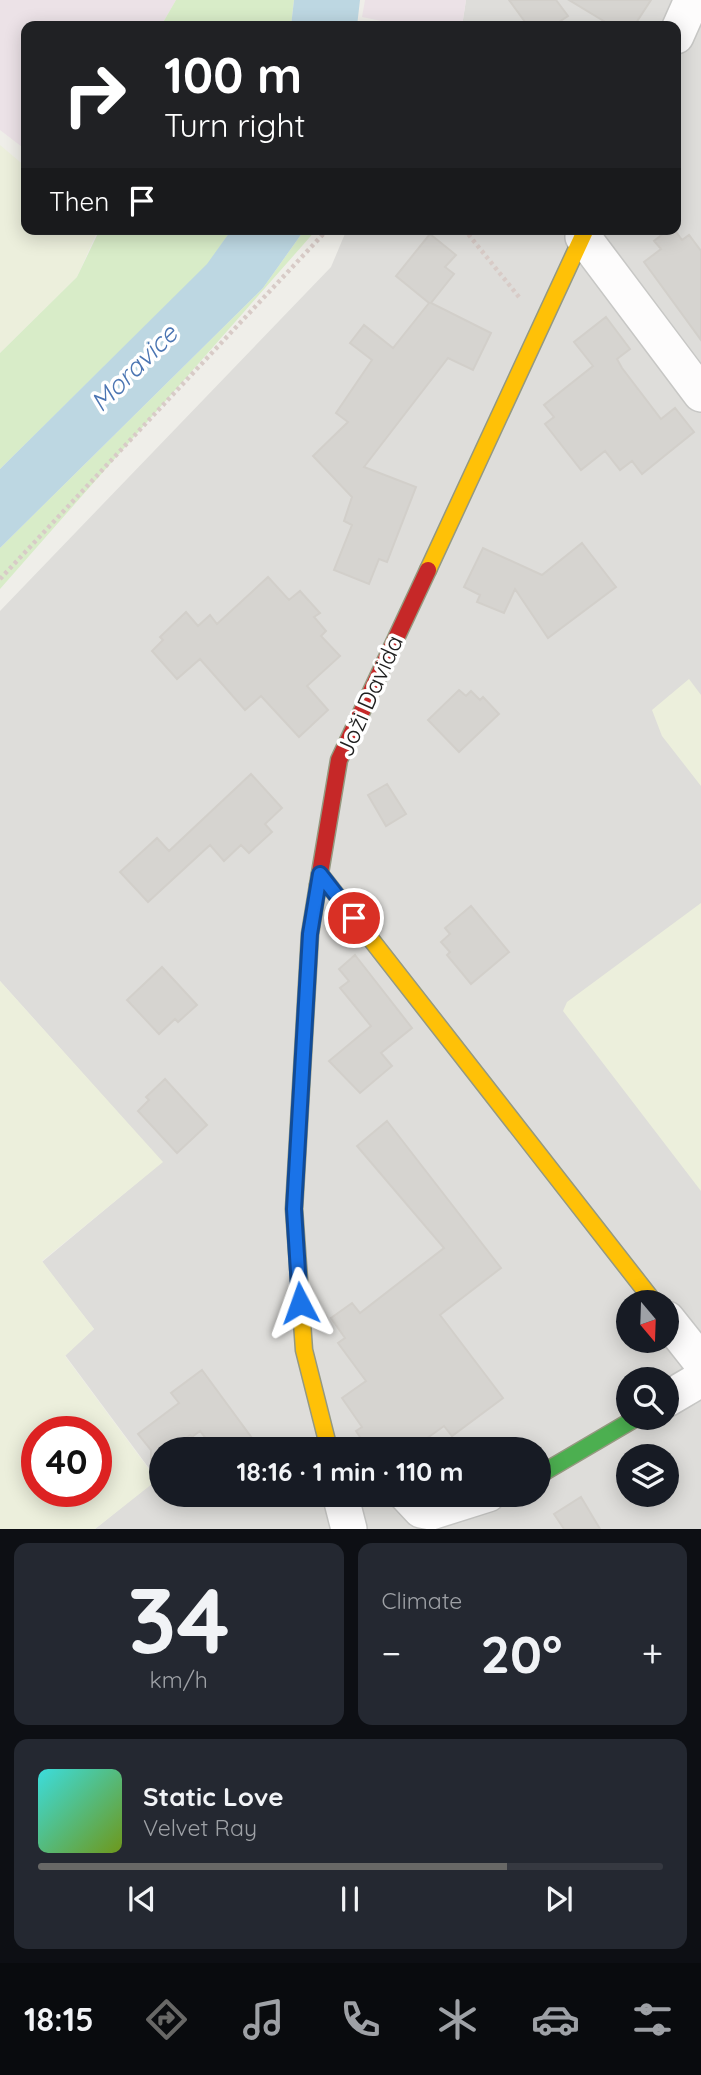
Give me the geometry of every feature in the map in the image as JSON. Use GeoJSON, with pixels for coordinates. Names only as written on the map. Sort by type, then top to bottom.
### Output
{"type":"FeatureCollection","features":[{"type":"Feature","properties":{"kind":"street"},"geometry":{"type":"LineString","coordinates":[[681,25],[692,0]]}},
{"type":"Feature","properties":{"kind":"street","name":"Joži Davida"},"geometry":{"type":"LineString","coordinates":[[326,1437],[304,1350],[294,1209],[310,934],[340,760],[583,235]]}},
{"type":"Feature","properties":{"kind":"street"},"geometry":{"type":"LineString","coordinates":[[585,235],[701,394]]}},
{"type":"Feature","properties":{"kind":"street"},"geometry":{"type":"LineString","coordinates":[[320,874],[645,1290]]}},
{"type":"Feature","properties":{"kind":"street"},"geometry":{"type":"LineString","coordinates":[[679,1334],[701,1362]]}},
{"type":"Feature","properties":{"kind":"street"},"geometry":{"type":"LineString","coordinates":[[679,1392],[701,1379]]}},
{"type":"Feature","properties":{"kind":"street"},"geometry":{"type":"LineString","coordinates":[[551,1468],[616,1430]]}},
{"type":"Feature","properties":{"kind":"street"},"geometry":{"type":"LineString","coordinates":[[343,1507],[349,1529]]}},
{"type":"Feature","properties":{"kind":"street"},"geometry":{"type":"LineString","coordinates":[[418,1507],[431,1512],[447,1507]]}},
{"type":"Feature","properties":{"kind":"path"},"geometry":{"type":"LineString","coordinates":[[0,579],[322,235]]}},
{"type":"Feature","properties":{"kind":"path"},"geometry":{"type":"LineString","coordinates":[[469,235],[542,325]]}},
{"type":"Feature","properties":{"kind":"shaded area"},"geometry":{"type":"Polygon","coordinates":[[[0,0],[176,0],[164,21],[21,21],[21,146],[0,130],[0,0]]]}},
{"type":"Feature","properties":{"kind":"shaded area"},"geometry":{"type":"Polygon","coordinates":[[[365,0],[466,0],[463,21],[382,21],[362,17],[365,0]]]}},
{"type":"Feature","properties":{"kind":"shaded area"},"geometry":{"type":"Polygon","coordinates":[[[466,0],[701,0],[701,1529],[95,1529],[149,1485],[149,1507],[551,1507],[551,1437],[149,1437],[149,1468],[65,1355],[94,1329],[42,1262],[162,1162],[0,981],[0,611],[331,267],[344,235],[681,235],[681,21],[463,21],[466,0]]]}},
{"type":"Feature","properties":{"kind":"green space"},"geometry":{"type":"Polygon","coordinates":[[[176,0],[294,0],[292,21],[164,21],[176,0]]]}},
{"type":"Feature","properties":{"kind":"green space"},"geometry":{"type":"Polygon","coordinates":[[[0,145],[21,163],[21,235],[96,235],[77,277],[0,353],[0,145]]]}},
{"type":"Feature","properties":{"kind":"green space"},"geometry":{"type":"Polygon","coordinates":[[[97,235],[228,235],[208,264],[0,469],[0,353],[77,277],[97,235]]]}},
{"type":"Feature","properties":{"kind":"green space"},"geometry":{"type":"Polygon","coordinates":[[[301,235],[312,235],[0,589],[0,548],[263,288],[301,235]]]}},
{"type":"Feature","properties":{"kind":"green space"},"geometry":{"type":"Polygon","coordinates":[[[689,679],[701,695],[701,786],[662,736],[652,710],[689,679]]]}},
{"type":"Feature","properties":{"kind":"green space"},"geometry":{"type":"Polygon","coordinates":[[[701,903],[701,1191],[563,1011],[567,1002],[701,903]]]}},
{"type":"Feature","properties":{"kind":"green space"},"geometry":{"type":"Polygon","coordinates":[[[0,981],[163,1162],[42,1261],[94,1329],[65,1356],[110,1416],[21,1416],[21,1507],[112,1507],[112,1419],[149,1469],[149,1486],[95,1529],[0,1529],[0,981]]]}},
{"type":"Feature","properties":{"kind":"water"},"geometry":{"type":"Polygon","coordinates":[[[294,0],[360,0],[358,21],[292,21],[294,0]]]}},
{"type":"Feature","properties":{"kind":"water","name":"Moravice"},"geometry":{"type":"Polygon","coordinates":[[[228,235],[301,235],[263,288],[0,548],[0,469],[207,264],[228,235]]]}},
{"type":"Feature","properties":{"kind":"building"},"geometry":{"type":"Polygon","coordinates":[[[509,0],[556,0],[568,16],[560,21],[524,21],[509,0]]]}},
{"type":"Feature","properties":{"kind":"building"},"geometry":{"type":"Polygon","coordinates":[[[569,0],[651,0],[637,21],[604,21],[569,0]]]}},
{"type":"Feature","properties":{"kind":"building"},"geometry":{"type":"Polygon","coordinates":[[[431,235],[456,255],[445,267],[454,274],[431,303],[491,333],[473,370],[448,358],[364,467],[416,487],[387,562],[379,559],[369,584],[334,570],[352,525],[344,521],[352,497],[313,456],[348,422],[336,413],[372,360],[350,343],[364,325],[393,348],[429,303],[396,276],[431,235]]]}},
{"type":"Feature","properties":{"kind":"building"},"geometry":{"type":"Polygon","coordinates":[[[662,235],[678,235],[682,240],[689,235],[701,251],[701,340],[644,262],[661,249],[654,241],[662,235]]]}},
{"type":"Feature","properties":{"kind":"building"},"geometry":{"type":"Polygon","coordinates":[[[606,317],[630,349],[617,359],[661,419],[675,408],[694,432],[642,474],[632,461],[620,470],[605,451],[581,470],[545,424],[554,417],[544,405],[593,366],[574,342],[606,317]]]}},
{"type":"Feature","properties":{"kind":"building"},"geometry":{"type":"Polygon","coordinates":[[[582,543],[616,587],[548,638],[515,589],[504,613],[477,602],[480,595],[464,587],[483,548],[542,575],[582,543]]]}},
{"type":"Feature","properties":{"kind":"building"},"geometry":{"type":"Polygon","coordinates":[[[268,577],[289,600],[300,591],[320,613],[314,617],[326,631],[321,636],[340,656],[307,686],[328,710],[299,737],[261,696],[245,710],[200,659],[177,679],[152,651],[163,640],[160,637],[186,612],[198,626],[210,615],[217,624],[268,577]]]}},
{"type":"Feature","properties":{"kind":"building"},"geometry":{"type":"Polygon","coordinates":[[[459,690],[466,696],[471,691],[480,700],[483,697],[499,714],[459,752],[428,720],[459,690]]]}},
{"type":"Feature","properties":{"kind":"building"},"geometry":{"type":"Polygon","coordinates":[[[251,774],[282,808],[265,824],[272,832],[249,853],[241,845],[224,861],[210,845],[148,902],[120,872],[157,838],[169,851],[251,774]]]}},
{"type":"Feature","properties":{"kind":"building"},"geometry":{"type":"Polygon","coordinates":[[[387,784],[406,814],[386,826],[368,795],[387,784]]]}},
{"type":"Feature","properties":{"kind":"building"},"geometry":{"type":"Polygon","coordinates":[[[471,906],[509,952],[471,984],[447,955],[450,952],[441,942],[450,934],[445,928],[471,906]]]}},
{"type":"Feature","properties":{"kind":"building"},"geometry":{"type":"Polygon","coordinates":[[[355,955],[412,1028],[381,1053],[392,1066],[360,1093],[329,1061],[371,1026],[340,988],[349,981],[339,969],[355,955]]]}},
{"type":"Feature","properties":{"kind":"building"},"geometry":{"type":"Polygon","coordinates":[[[162,967],[197,1005],[178,1022],[175,1019],[159,1034],[127,1000],[162,967]]]}},
{"type":"Feature","properties":{"kind":"building"},"geometry":{"type":"Polygon","coordinates":[[[165,1079],[207,1125],[177,1153],[138,1111],[149,1100],[146,1097],[165,1079]]]}},
{"type":"Feature","properties":{"kind":"building"},"geometry":{"type":"Polygon","coordinates":[[[387,1121],[501,1268],[440,1315],[503,1398],[452,1436],[444,1426],[429,1437],[360,1437],[356,1431],[362,1427],[342,1398],[366,1381],[338,1343],[345,1338],[331,1318],[352,1303],[360,1313],[444,1248],[357,1146],[387,1121]]]}},
{"type":"Feature","properties":{"kind":"building"},"geometry":{"type":"Polygon","coordinates":[[[202,1370],[251,1437],[205,1437],[200,1431],[192,1437],[149,1437],[149,1448],[138,1434],[179,1403],[171,1393],[202,1370]]]}},
{"type":"Feature","properties":{"kind":"building"},"geometry":{"type":"Polygon","coordinates":[[[581,1497],[600,1529],[564,1529],[554,1514],[581,1497]]]}},
{"type":"Feature","properties":{"kind":"traffic: fast"},"geometry":{"type":"LineString","coordinates":[[551,1468],[616,1430]]}},
{"type":"Feature","properties":{"kind":"traffic: slow"},"geometry":{"type":"LineString","coordinates":[[428,570],[583,235]]}},
{"type":"Feature","properties":{"kind":"traffic: slow"},"geometry":{"type":"LineString","coordinates":[[320,874],[645,1290]]}},
{"type":"Feature","properties":{"kind":"traffic: slow"},"geometry":{"type":"LineString","coordinates":[[318,885],[310,934],[294,1209],[304,1350],[326,1437]]}},
{"type":"Feature","properties":{"kind":"traffic: jam"},"geometry":{"type":"LineString","coordinates":[[318,885],[339,760],[428,570]]}},
{"type":"Feature","properties":{"kind":"route"},"geometry":{"type":"LineString","coordinates":[[300,1303],[294,1209],[310,934],[320,874],[354,918]]}}]}
